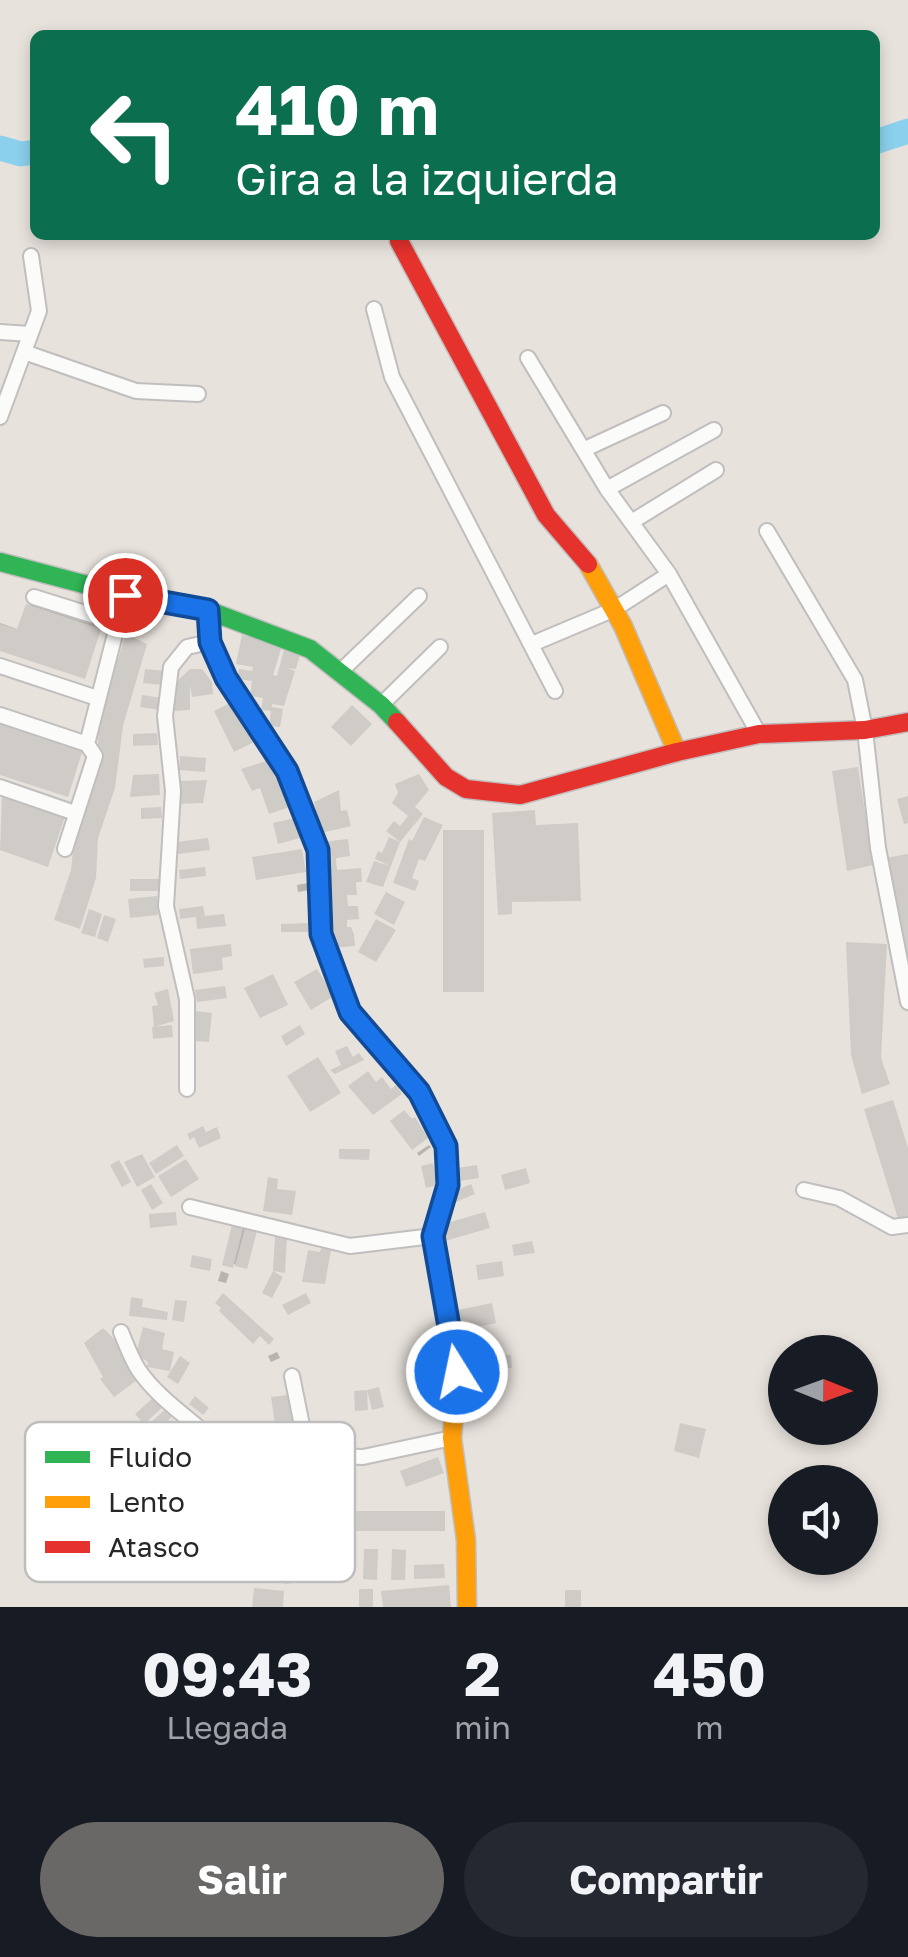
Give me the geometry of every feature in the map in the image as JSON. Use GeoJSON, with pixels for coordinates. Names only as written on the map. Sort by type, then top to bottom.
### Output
{"type":"FeatureCollection","features":[{"type":"Feature","properties":{"kind":"street"},"geometry":{"type":"LineString","coordinates":[[399,240],[546,515],[567,535],[615,609],[677,752]]}},
{"type":"Feature","properties":{"kind":"street"},"geometry":{"type":"LineString","coordinates":[[0,417],[39,311],[32,256]]}},
{"type":"Feature","properties":{"kind":"street"},"geometry":{"type":"LineString","coordinates":[[374,309],[392,377],[555,691]]}},
{"type":"Feature","properties":{"kind":"street"},"geometry":{"type":"LineString","coordinates":[[0,332],[30,334]]}},
{"type":"Feature","properties":{"kind":"street"},"geometry":{"type":"LineString","coordinates":[[24,352],[136,390],[198,394]]}},
{"type":"Feature","properties":{"kind":"street"},"geometry":{"type":"LineString","coordinates":[[528,358],[607,489],[669,574],[759,734]]}},
{"type":"Feature","properties":{"kind":"street"},"geometry":{"type":"LineString","coordinates":[[584,449],[663,412]]}},
{"type":"Feature","properties":{"kind":"street"},"geometry":{"type":"LineString","coordinates":[[607,489],[714,430]]}},
{"type":"Feature","properties":{"kind":"street"},"geometry":{"type":"LineString","coordinates":[[633,521],[716,470]]}},
{"type":"Feature","properties":{"kind":"street"},"geometry":{"type":"LineString","coordinates":[[767,532],[855,680],[865,730],[878,848],[908,1002]]}},
{"type":"Feature","properties":{"kind":"street"},"geometry":{"type":"LineString","coordinates":[[0,562],[125,595],[208,610],[310,649],[382,705],[446,778],[466,788],[499,796],[759,734],[865,730],[908,722]]}},
{"type":"Feature","properties":{"kind":"street"},"geometry":{"type":"LineString","coordinates":[[532,644],[615,609],[669,574]]}},
{"type":"Feature","properties":{"kind":"street"},"geometry":{"type":"LineString","coordinates":[[87,744],[125,595]]}},
{"type":"Feature","properties":{"kind":"street"},"geometry":{"type":"LineString","coordinates":[[340,672],[419,596]]}},
{"type":"Feature","properties":{"kind":"street"},"geometry":{"type":"LineString","coordinates":[[34,598],[118,623]]}},
{"type":"Feature","properties":{"kind":"street"},"geometry":{"type":"LineString","coordinates":[[208,610],[210,642],[226,678],[287,771],[318,850],[321,934],[350,1012],[419,1092],[446,1146],[448,1185],[433,1236],[457,1372],[452,1438],[466,1540],[468,1607]]}},
{"type":"Feature","properties":{"kind":"street"},"geometry":{"type":"LineString","coordinates":[[188,1089],[187,999],[166,906],[174,791],[165,716],[171,668],[187,646],[210,642]]}},
{"type":"Feature","properties":{"kind":"street"},"geometry":{"type":"LineString","coordinates":[[382,705],[440,647]]}},
{"type":"Feature","properties":{"kind":"street"},"geometry":{"type":"LineString","coordinates":[[0,666],[97,698]]}},
{"type":"Feature","properties":{"kind":"street"},"geometry":{"type":"LineString","coordinates":[[0,715],[87,744],[94,756],[65,849]]}},
{"type":"Feature","properties":{"kind":"street"},"geometry":{"type":"LineString","coordinates":[[0,787],[75,813]]}},
{"type":"Feature","properties":{"kind":"street"},"geometry":{"type":"LineString","coordinates":[[804,1190],[839,1198],[892,1228],[908,1225]]}},
{"type":"Feature","properties":{"kind":"street"},"geometry":{"type":"LineString","coordinates":[[190,1208],[350,1246],[433,1236]]}},
{"type":"Feature","properties":{"kind":"street"},"geometry":{"type":"LineString","coordinates":[[120,1332],[139,1370],[190,1422]]}},
{"type":"Feature","properties":{"kind":"street"},"geometry":{"type":"LineString","coordinates":[[292,1376],[301,1422]]}},
{"type":"Feature","properties":{"kind":"street"},"geometry":{"type":"LineString","coordinates":[[355,1457],[452,1438]]}},
{"type":"Feature","properties":{"kind":"building"},"geometry":{"type":"Polygon","coordinates":[[[26,604],[101,629],[85,679],[0,651],[0,624],[17,629],[26,604]]]}},
{"type":"Feature","properties":{"kind":"building"},"geometry":{"type":"Polygon","coordinates":[[[126,634],[147,644],[123,726],[115,788],[98,838],[96,878],[80,929],[54,920],[71,870],[75,830],[97,767],[99,719],[126,634]]]}},
{"type":"Feature","properties":{"kind":"building"},"geometry":{"type":"Polygon","coordinates":[[[242,635],[282,646],[273,675],[277,676],[285,646],[301,651],[296,669],[287,668],[295,671],[284,706],[272,704],[283,709],[280,727],[269,726],[271,711],[261,710],[263,698],[250,696],[252,681],[237,679],[239,669],[252,671],[253,667],[236,664],[242,635]]]}},
{"type":"Feature","properties":{"kind":"building"},"geometry":{"type":"Polygon","coordinates":[[[145,669],[165,671],[163,685],[143,683],[145,669]]]}},
{"type":"Feature","properties":{"kind":"building"},"geometry":{"type":"Polygon","coordinates":[[[190,669],[202,669],[212,682],[213,694],[192,697],[190,685],[190,710],[173,711],[174,684],[190,669]]]}},
{"type":"Feature","properties":{"kind":"building"},"geometry":{"type":"Polygon","coordinates":[[[142,695],[162,698],[160,710],[140,707],[142,695]]]}},
{"type":"Feature","properties":{"kind":"building"},"geometry":{"type":"Polygon","coordinates":[[[236,700],[256,741],[234,752],[214,711],[236,700]]]}},
{"type":"Feature","properties":{"kind":"building"},"geometry":{"type":"Polygon","coordinates":[[[352,705],[372,724],[351,746],[331,727],[352,705]]]}},
{"type":"Feature","properties":{"kind":"building"},"geometry":{"type":"Polygon","coordinates":[[[0,720],[84,746],[68,797],[0,775],[0,720]]]}},
{"type":"Feature","properties":{"kind":"building"},"geometry":{"type":"Polygon","coordinates":[[[157,733],[158,745],[133,746],[133,734],[157,733]]]}},
{"type":"Feature","properties":{"kind":"building"},"geometry":{"type":"Polygon","coordinates":[[[180,756],[206,758],[205,772],[179,770],[180,756]]]}},
{"type":"Feature","properties":{"kind":"building"},"geometry":{"type":"Polygon","coordinates":[[[266,761],[281,782],[290,807],[269,814],[260,788],[252,791],[241,769],[266,761]]]}},
{"type":"Feature","properties":{"kind":"building"},"geometry":{"type":"Polygon","coordinates":[[[858,767],[873,865],[847,871],[832,771],[858,767]]]}},
{"type":"Feature","properties":{"kind":"building"},"geometry":{"type":"Polygon","coordinates":[[[159,774],[160,795],[130,797],[133,775],[159,774]]]}},
{"type":"Feature","properties":{"kind":"building"},"geometry":{"type":"Polygon","coordinates":[[[419,774],[429,790],[415,807],[423,814],[400,842],[386,831],[394,821],[400,826],[408,816],[392,803],[398,793],[395,784],[419,774]]]}},
{"type":"Feature","properties":{"kind":"building"},"geometry":{"type":"Polygon","coordinates":[[[207,780],[203,803],[179,804],[179,781],[207,780]]]}},
{"type":"Feature","properties":{"kind":"building"},"geometry":{"type":"Polygon","coordinates":[[[339,790],[341,811],[347,810],[351,826],[321,833],[314,802],[339,790]]]}},
{"type":"Feature","properties":{"kind":"building"},"geometry":{"type":"Polygon","coordinates":[[[2,795],[65,817],[48,867],[0,850],[2,795]]]}},
{"type":"Feature","properties":{"kind":"building"},"geometry":{"type":"Polygon","coordinates":[[[908,796],[908,823],[904,824],[897,799],[908,796]]]}},
{"type":"Feature","properties":{"kind":"building"},"geometry":{"type":"Polygon","coordinates":[[[161,807],[162,818],[141,819],[141,808],[161,807]]]}},
{"type":"Feature","properties":{"kind":"building"},"geometry":{"type":"Polygon","coordinates":[[[535,810],[536,825],[578,823],[581,901],[512,902],[512,914],[498,915],[492,813],[535,810]]]}},
{"type":"Feature","properties":{"kind":"building"},"geometry":{"type":"Polygon","coordinates":[[[424,817],[443,825],[425,861],[419,859],[412,878],[419,881],[415,891],[393,883],[409,839],[412,841],[424,817]]]}},
{"type":"Feature","properties":{"kind":"building"},"geometry":{"type":"Polygon","coordinates":[[[295,818],[300,838],[278,844],[273,823],[295,818]]]}},
{"type":"Feature","properties":{"kind":"building"},"geometry":{"type":"Polygon","coordinates":[[[443,830],[484,830],[484,992],[443,992],[443,830]]]}},
{"type":"Feature","properties":{"kind":"building"},"geometry":{"type":"Polygon","coordinates":[[[389,837],[400,842],[383,887],[366,882],[374,861],[390,866],[375,859],[389,837]]]}},
{"type":"Feature","properties":{"kind":"building"},"geometry":{"type":"Polygon","coordinates":[[[208,838],[210,850],[178,854],[176,842],[208,838]]]}},
{"type":"Feature","properties":{"kind":"building"},"geometry":{"type":"Polygon","coordinates":[[[348,839],[350,856],[336,858],[337,870],[361,868],[362,882],[356,882],[357,895],[347,895],[348,906],[358,906],[359,919],[347,920],[355,946],[331,948],[322,842],[348,839]]]}},
{"type":"Feature","properties":{"kind":"building"},"geometry":{"type":"Polygon","coordinates":[[[302,849],[306,872],[256,880],[252,857],[302,849]]]}},
{"type":"Feature","properties":{"kind":"building"},"geometry":{"type":"Polygon","coordinates":[[[908,854],[908,971],[885,858],[908,854]]]}},
{"type":"Feature","properties":{"kind":"building"},"geometry":{"type":"Polygon","coordinates":[[[205,867],[206,876],[180,879],[179,870],[205,867]]]}},
{"type":"Feature","properties":{"kind":"building"},"geometry":{"type":"Polygon","coordinates":[[[130,879],[159,879],[159,891],[130,891],[130,879]]]}},
{"type":"Feature","properties":{"kind":"building"},"geometry":{"type":"Polygon","coordinates":[[[386,892],[405,902],[394,925],[374,914],[386,892]]]}},
{"type":"Feature","properties":{"kind":"building"},"geometry":{"type":"Polygon","coordinates":[[[157,896],[158,915],[130,918],[128,899],[157,896]]]}},
{"type":"Feature","properties":{"kind":"building"},"geometry":{"type":"Polygon","coordinates":[[[203,906],[205,916],[224,914],[226,926],[197,929],[196,917],[180,919],[179,909],[203,906]]]}},
{"type":"Feature","properties":{"kind":"building"},"geometry":{"type":"Polygon","coordinates":[[[89,909],[102,914],[95,937],[81,933],[89,909]]]}},
{"type":"Feature","properties":{"kind":"building"},"geometry":{"type":"Polygon","coordinates":[[[104,915],[116,919],[108,942],[97,938],[104,915]]]}},
{"type":"Feature","properties":{"kind":"building"},"geometry":{"type":"Polygon","coordinates":[[[376,919],[396,930],[376,962],[358,952],[376,919]]]}},
{"type":"Feature","properties":{"kind":"building"},"geometry":{"type":"Polygon","coordinates":[[[308,923],[308,932],[281,932],[281,924],[308,923]]]}},
{"type":"Feature","properties":{"kind":"building"},"geometry":{"type":"Polygon","coordinates":[[[846,942],[887,944],[881,1058],[890,1084],[862,1094],[851,1055],[846,942]]]}},
{"type":"Feature","properties":{"kind":"building"},"geometry":{"type":"Polygon","coordinates":[[[231,944],[232,956],[222,958],[223,970],[193,974],[190,949],[231,944]]]}},
{"type":"Feature","properties":{"kind":"building"},"geometry":{"type":"Polygon","coordinates":[[[164,957],[164,966],[144,968],[143,959],[164,957]]]}},
{"type":"Feature","properties":{"kind":"building"},"geometry":{"type":"Polygon","coordinates":[[[317,969],[334,996],[311,1010],[294,982],[317,969]]]}},
{"type":"Feature","properties":{"kind":"building"},"geometry":{"type":"Polygon","coordinates":[[[273,974],[288,1005],[260,1018],[244,988],[273,974]]]}},
{"type":"Feature","properties":{"kind":"building"},"geometry":{"type":"Polygon","coordinates":[[[225,986],[227,998],[197,1002],[195,990],[225,986]]]}},
{"type":"Feature","properties":{"kind":"building"},"geometry":{"type":"Polygon","coordinates":[[[168,989],[174,1021],[154,1027],[152,1006],[158,1005],[154,993],[168,989]]]}},
{"type":"Feature","properties":{"kind":"building"},"geometry":{"type":"Polygon","coordinates":[[[195,1011],[212,1013],[209,1042],[193,1041],[195,1011]]]}},
{"type":"Feature","properties":{"kind":"building"},"geometry":{"type":"Polygon","coordinates":[[[172,1025],[173,1037],[153,1039],[152,1027],[172,1025]]]}},
{"type":"Feature","properties":{"kind":"building"},"geometry":{"type":"Polygon","coordinates":[[[300,1025],[305,1034],[286,1046],[281,1036],[300,1025]]]}},
{"type":"Feature","properties":{"kind":"building"},"geometry":{"type":"Polygon","coordinates":[[[347,1046],[353,1057],[359,1053],[364,1060],[335,1074],[330,1070],[341,1065],[335,1051],[347,1046]]]}},
{"type":"Feature","properties":{"kind":"building"},"geometry":{"type":"Polygon","coordinates":[[[318,1057],[341,1093],[310,1112],[287,1076],[318,1057]]]}},
{"type":"Feature","properties":{"kind":"building"},"geometry":{"type":"Polygon","coordinates":[[[368,1071],[376,1082],[382,1077],[391,1089],[396,1085],[402,1094],[373,1115],[348,1086],[368,1071]]]}},
{"type":"Feature","properties":{"kind":"building"},"geometry":{"type":"Polygon","coordinates":[[[893,1100],[908,1148],[908,1220],[899,1222],[864,1109],[893,1100]]]}},
{"type":"Feature","properties":{"kind":"building"},"geometry":{"type":"Polygon","coordinates":[[[404,1110],[412,1119],[415,1117],[428,1138],[412,1150],[390,1121],[404,1110]]]}},
{"type":"Feature","properties":{"kind":"building"},"geometry":{"type":"Polygon","coordinates":[[[203,1126],[206,1132],[217,1127],[221,1138],[199,1148],[194,1137],[190,1140],[187,1134],[203,1126]]]}},
{"type":"Feature","properties":{"kind":"building"},"geometry":{"type":"Polygon","coordinates":[[[177,1145],[184,1156],[156,1174],[149,1163],[177,1145]]]}},
{"type":"Feature","properties":{"kind":"building"},"geometry":{"type":"Polygon","coordinates":[[[339,1149],[370,1149],[369,1160],[339,1159],[339,1149]]]}},
{"type":"Feature","properties":{"kind":"building"},"geometry":{"type":"Polygon","coordinates":[[[142,1154],[155,1177],[137,1187],[124,1162],[142,1154]]]}},
{"type":"Feature","properties":{"kind":"building"},"geometry":{"type":"Polygon","coordinates":[[[186,1159],[199,1179],[171,1197],[158,1176],[186,1159]]]}},
{"type":"Feature","properties":{"kind":"building"},"geometry":{"type":"Polygon","coordinates":[[[119,1160],[131,1182],[122,1187],[110,1165],[119,1160]]]}},
{"type":"Feature","properties":{"kind":"building"},"geometry":{"type":"Polygon","coordinates":[[[433,1163],[438,1185],[426,1188],[421,1166],[433,1163]]]}},
{"type":"Feature","properties":{"kind":"building"},"geometry":{"type":"Polygon","coordinates":[[[477,1165],[479,1178],[452,1182],[451,1169],[477,1165]]]}},
{"type":"Feature","properties":{"kind":"building"},"geometry":{"type":"Polygon","coordinates":[[[526,1168],[530,1183],[505,1190],[501,1175],[526,1168]]]}},
{"type":"Feature","properties":{"kind":"building"},"geometry":{"type":"Polygon","coordinates":[[[268,1177],[278,1179],[277,1189],[296,1191],[292,1215],[263,1211],[268,1177]]]}},
{"type":"Feature","properties":{"kind":"building"},"geometry":{"type":"Polygon","coordinates":[[[151,1184],[163,1203],[152,1210],[141,1190],[151,1184]]]}},
{"type":"Feature","properties":{"kind":"building"},"geometry":{"type":"Polygon","coordinates":[[[471,1184],[475,1194],[456,1202],[452,1192],[471,1184]]]}},
{"type":"Feature","properties":{"kind":"building"},"geometry":{"type":"Polygon","coordinates":[[[176,1212],[177,1225],[150,1228],[149,1214],[176,1212]]]}},
{"type":"Feature","properties":{"kind":"building"},"geometry":{"type":"Polygon","coordinates":[[[485,1212],[490,1228],[445,1241],[440,1225],[485,1212]]]}},
{"type":"Feature","properties":{"kind":"building"},"geometry":{"type":"Polygon","coordinates":[[[232,1225],[243,1228],[233,1268],[222,1265],[232,1225]]]}},
{"type":"Feature","properties":{"kind":"building"},"geometry":{"type":"Polygon","coordinates":[[[245,1228],[257,1231],[247,1269],[235,1266],[245,1228]]]}},
{"type":"Feature","properties":{"kind":"building"},"geometry":{"type":"Polygon","coordinates":[[[275,1237],[287,1238],[285,1273],[273,1271],[275,1237]]]}},
{"type":"Feature","properties":{"kind":"building"},"geometry":{"type":"Polygon","coordinates":[[[532,1241],[535,1253],[514,1256],[512,1245],[532,1241]]]}},
{"type":"Feature","properties":{"kind":"building"},"geometry":{"type":"Polygon","coordinates":[[[321,1248],[331,1250],[325,1284],[302,1282],[308,1250],[320,1252],[321,1248]]]}},
{"type":"Feature","properties":{"kind":"building"},"geometry":{"type":"Polygon","coordinates":[[[192,1255],[212,1259],[210,1271],[190,1267],[192,1255]]]}},
{"type":"Feature","properties":{"kind":"building"},"geometry":{"type":"Polygon","coordinates":[[[502,1261],[504,1276],[478,1280],[476,1265],[502,1261]]]}},
{"type":"Feature","properties":{"kind":"building"},"geometry":{"type":"Polygon","coordinates":[[[273,1271],[283,1277],[272,1298],[262,1293],[273,1271]]]}},
{"type":"Feature","properties":{"kind":"building"},"geometry":{"type":"Polygon","coordinates":[[[223,1293],[274,1339],[269,1345],[260,1336],[253,1344],[219,1311],[221,1308],[215,1303],[223,1293]]]}},
{"type":"Feature","properties":{"kind":"building"},"geometry":{"type":"Polygon","coordinates":[[[306,1293],[311,1303],[288,1315],[282,1305],[306,1293]]]}},
{"type":"Feature","properties":{"kind":"building"},"geometry":{"type":"Polygon","coordinates":[[[131,1297],[143,1299],[142,1307],[168,1312],[167,1320],[129,1316],[131,1297]]]}},
{"type":"Feature","properties":{"kind":"building"},"geometry":{"type":"Polygon","coordinates":[[[175,1300],[187,1301],[184,1322],[172,1320],[175,1300]]]}},
{"type":"Feature","properties":{"kind":"building"},"geometry":{"type":"Polygon","coordinates":[[[492,1303],[496,1323],[462,1330],[458,1310],[492,1303]]]}},
{"type":"Feature","properties":{"kind":"building"},"geometry":{"type":"Polygon","coordinates":[[[143,1327],[165,1333],[162,1349],[174,1352],[170,1371],[147,1367],[148,1362],[136,1354],[143,1327]]]}},
{"type":"Feature","properties":{"kind":"building"},"geometry":{"type":"Polygon","coordinates":[[[103,1328],[122,1347],[119,1350],[140,1378],[114,1397],[100,1379],[103,1377],[84,1343],[103,1328]]]}},
{"type":"Feature","properties":{"kind":"building"},"geometry":{"type":"Polygon","coordinates":[[[511,1355],[512,1368],[492,1368],[492,1356],[511,1355]]]}},
{"type":"Feature","properties":{"kind":"building"},"geometry":{"type":"Polygon","coordinates":[[[180,1356],[190,1363],[178,1384],[167,1377],[180,1356]]]}},
{"type":"Feature","properties":{"kind":"building"},"geometry":{"type":"Polygon","coordinates":[[[379,1387],[384,1407],[372,1410],[367,1390],[379,1387]]]}},
{"type":"Feature","properties":{"kind":"building"},"geometry":{"type":"Polygon","coordinates":[[[367,1390],[368,1410],[355,1411],[354,1391],[367,1390]]]}},
{"type":"Feature","properties":{"kind":"building"},"geometry":{"type":"Polygon","coordinates":[[[289,1395],[293,1422],[275,1422],[271,1397],[289,1395]]]}},
{"type":"Feature","properties":{"kind":"building"},"geometry":{"type":"Polygon","coordinates":[[[155,1396],[164,1406],[146,1422],[135,1414],[155,1396]]]}},
{"type":"Feature","properties":{"kind":"building"},"geometry":{"type":"Polygon","coordinates":[[[195,1396],[209,1408],[203,1415],[189,1404],[195,1396]]]}},
{"type":"Feature","properties":{"kind":"building"},"geometry":{"type":"Polygon","coordinates":[[[169,1406],[176,1413],[166,1422],[151,1422],[169,1406]]]}},
{"type":"Feature","properties":{"kind":"building"},"geometry":{"type":"Polygon","coordinates":[[[680,1423],[706,1429],[699,1458],[674,1451],[680,1423]]]}},
{"type":"Feature","properties":{"kind":"building"},"geometry":{"type":"Polygon","coordinates":[[[438,1457],[444,1473],[406,1487],[400,1471],[438,1457]]]}},
{"type":"Feature","properties":{"kind":"building"},"geometry":{"type":"Polygon","coordinates":[[[355,1511],[445,1511],[445,1531],[355,1531],[355,1511]]]}},
{"type":"Feature","properties":{"kind":"building"},"geometry":{"type":"Polygon","coordinates":[[[364,1549],[378,1549],[377,1580],[363,1579],[364,1549]]]}},
{"type":"Feature","properties":{"kind":"building"},"geometry":{"type":"Polygon","coordinates":[[[392,1549],[406,1550],[405,1580],[391,1580],[392,1549]]]}},
{"type":"Feature","properties":{"kind":"building"},"geometry":{"type":"Polygon","coordinates":[[[444,1564],[445,1578],[414,1579],[414,1565],[444,1564]]]}},
{"type":"Feature","properties":{"kind":"building"},"geometry":{"type":"Polygon","coordinates":[[[449,1585],[451,1607],[383,1607],[381,1591],[449,1585]]]}},
{"type":"Feature","properties":{"kind":"building"},"geometry":{"type":"Polygon","coordinates":[[[254,1588],[284,1591],[283,1607],[252,1607],[254,1588]]]}},
{"type":"Feature","properties":{"kind":"building"},"geometry":{"type":"Polygon","coordinates":[[[359,1589],[373,1589],[373,1607],[359,1607],[359,1589]]]}},
{"type":"Feature","properties":{"kind":"building"},"geometry":{"type":"Polygon","coordinates":[[[565,1590],[581,1590],[581,1607],[565,1607],[565,1590]]]}},
{"type":"Feature","properties":{"kind":"waterway"},"geometry":{"type":"LineString","coordinates":[[880,140],[908,131]]}},
{"type":"Feature","properties":{"kind":"waterway"},"geometry":{"type":"LineString","coordinates":[[0,148],[30,153]]}},
{"type":"Feature","properties":{"kind":"traffic: fast"},"geometry":{"type":"LineString","coordinates":[[0,562],[125,595],[207,610],[310,649],[397,722]]}},
{"type":"Feature","properties":{"kind":"traffic: fast"},"geometry":{"type":"LineString","coordinates":[[207,610],[210,642],[226,677],[287,771],[318,850],[321,935],[350,1012],[419,1093],[447,1146],[448,1185],[433,1236],[440,1274]]}},
{"type":"Feature","properties":{"kind":"traffic: slow"},"geometry":{"type":"LineString","coordinates":[[588,564],[623,626],[677,752]]}},
{"type":"Feature","properties":{"kind":"traffic: slow"},"geometry":{"type":"LineString","coordinates":[[440,1274],[457,1372],[452,1438],[466,1540],[467,1607]]}},
{"type":"Feature","properties":{"kind":"traffic: jam"},"geometry":{"type":"LineString","coordinates":[[399,241],[546,515],[588,564]]}},
{"type":"Feature","properties":{"kind":"traffic: jam"},"geometry":{"type":"LineString","coordinates":[[397,722],[446,777],[466,789],[520,795],[759,734],[865,730],[908,722]]}},
{"type":"Feature","properties":{"kind":"route"},"geometry":{"type":"LineString","coordinates":[[125,595],[208,610],[210,642],[226,678],[287,771],[318,850],[321,934],[350,1012],[419,1092],[446,1146],[448,1185],[433,1236],[457,1372]]}}]}
